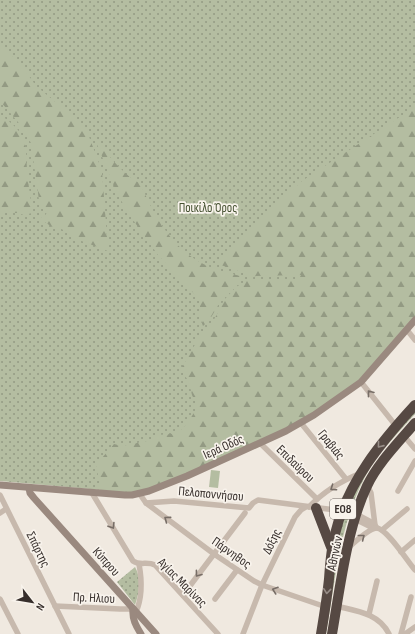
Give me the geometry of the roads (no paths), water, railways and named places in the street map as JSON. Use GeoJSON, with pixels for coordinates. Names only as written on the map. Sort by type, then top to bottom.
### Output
{"type":"FeatureCollection","features":[{"type":"Feature","properties":{"kind":"highway","name":"Αθηνών"},"geometry":{"type":"LineString","coordinates":[[321,634],[326,607],[332,549],[342,511],[361,473],[377,448],[415,405]]}},
{"type":"Feature","properties":{"kind":"highway","name":"Αθηνών"},"geometry":{"type":"LineString","coordinates":[[332,634],[336,606],[355,517],[367,485],[386,457],[415,424]]}},
{"type":"Feature","properties":{"kind":"highway"},"geometry":{"type":"LineString","coordinates":[[312,505],[332,549]]}},
{"type":"Feature","properties":{"kind":"main road","name":"Ιερά Οδός"},"geometry":{"type":"LineString","coordinates":[[0,485],[125,495],[139,494],[187,476],[301,423],[326,407],[361,382],[415,320]]}},
{"type":"Feature","properties":{"kind":"main road","name":"Κύπρου"},"geometry":{"type":"LineString","coordinates":[[30,488],[30,493],[156,634]]}},
{"type":"Feature","properties":{"kind":"main road"},"geometry":{"type":"LineString","coordinates":[[39,488],[37,497],[40,504]]}},
{"type":"Feature","properties":{"kind":"main road"},"geometry":{"type":"LineString","coordinates":[[135,610],[133,614],[135,625],[141,634]]}},
{"type":"Feature","properties":{"kind":"street"},"geometry":{"type":"LineString","coordinates":[[406,330],[415,340]]}},
{"type":"Feature","properties":{"kind":"street"},"geometry":{"type":"LineString","coordinates":[[361,382],[396,426]]}},
{"type":"Feature","properties":{"kind":"street","name":"Γραβιάς"},"geometry":{"type":"LineString","coordinates":[[301,423],[346,479]]}},
{"type":"Feature","properties":{"kind":"street"},"geometry":{"type":"LineString","coordinates":[[404,436],[415,449]]}},
{"type":"Feature","properties":{"kind":"street","name":"Επιδαύρου"},"geometry":{"type":"LineString","coordinates":[[260,443],[312,505]]}},
{"type":"Feature","properties":{"kind":"street"},"geometry":{"type":"LineString","coordinates":[[398,491],[415,461]]}},
{"type":"Feature","properties":{"kind":"street"},"geometry":{"type":"LineString","coordinates":[[312,505],[346,479],[361,473]]}},
{"type":"Feature","properties":{"kind":"street"},"geometry":{"type":"LineString","coordinates":[[367,485],[371,493],[378,528],[401,552],[415,570]]}},
{"type":"Feature","properties":{"kind":"street","name":"Αγίας Μαρίνας"},"geometry":{"type":"LineString","coordinates":[[92,493],[133,561],[140,564],[148,563],[155,565],[218,634]]}},
{"type":"Feature","properties":{"kind":"street","name":"Πάρνηθος"},"geometry":{"type":"LineString","coordinates":[[139,494],[146,503],[237,570],[262,585],[326,607]]}},
{"type":"Feature","properties":{"kind":"street","name":"Σπάρτης"},"geometry":{"type":"LineString","coordinates":[[0,495],[69,634]]}},
{"type":"Feature","properties":{"kind":"street","name":"Πελοποννήσου"},"geometry":{"type":"LineString","coordinates":[[146,503],[174,501],[248,508],[258,500],[312,505],[342,511]]}},
{"type":"Feature","properties":{"kind":"street","name":"Δόξης"},"geometry":{"type":"LineString","coordinates":[[243,634],[262,585],[295,517],[301,510],[312,505]]}},
{"type":"Feature","properties":{"kind":"street"},"geometry":{"type":"LineString","coordinates":[[0,513],[6,509]]}},
{"type":"Feature","properties":{"kind":"street"},"geometry":{"type":"LineString","coordinates":[[348,548],[371,530],[378,528],[407,509]]}},
{"type":"Feature","properties":{"kind":"street"},"geometry":{"type":"LineString","coordinates":[[183,595],[245,513]]}},
{"type":"Feature","properties":{"kind":"street"},"geometry":{"type":"LineString","coordinates":[[355,517],[371,527],[378,528]]}},
{"type":"Feature","properties":{"kind":"street"},"geometry":{"type":"LineString","coordinates":[[401,552],[415,540]]}},
{"type":"Feature","properties":{"kind":"street"},"geometry":{"type":"LineString","coordinates":[[135,610],[139,606],[142,583],[140,564]]}},
{"type":"Feature","properties":{"kind":"street"},"geometry":{"type":"LineString","coordinates":[[215,599],[237,570]]}},
{"type":"Feature","properties":{"kind":"street"},"geometry":{"type":"LineString","coordinates":[[369,614],[377,581]]}},
{"type":"Feature","properties":{"kind":"street"},"geometry":{"type":"LineString","coordinates":[[401,634],[411,597]]}},
{"type":"Feature","properties":{"kind":"street"},"geometry":{"type":"LineString","coordinates":[[0,599],[18,634]]}},
{"type":"Feature","properties":{"kind":"street","name":"Πρ. Ηλιου"},"geometry":{"type":"LineString","coordinates":[[55,606],[135,610]]}},
{"type":"Feature","properties":{"kind":"street"},"geometry":{"type":"LineString","coordinates":[[336,606],[369,614],[386,628],[389,634]]}},
{"type":"Feature","properties":{"kind":"street"},"geometry":{"type":"LineString","coordinates":[[405,634],[414,629]]}},
{"type":"Feature","properties":{"kind":"park label","name":"Ποικίλο Όρος"},"geometry":{"type":"Point","coordinates":[208,207]}}]}
